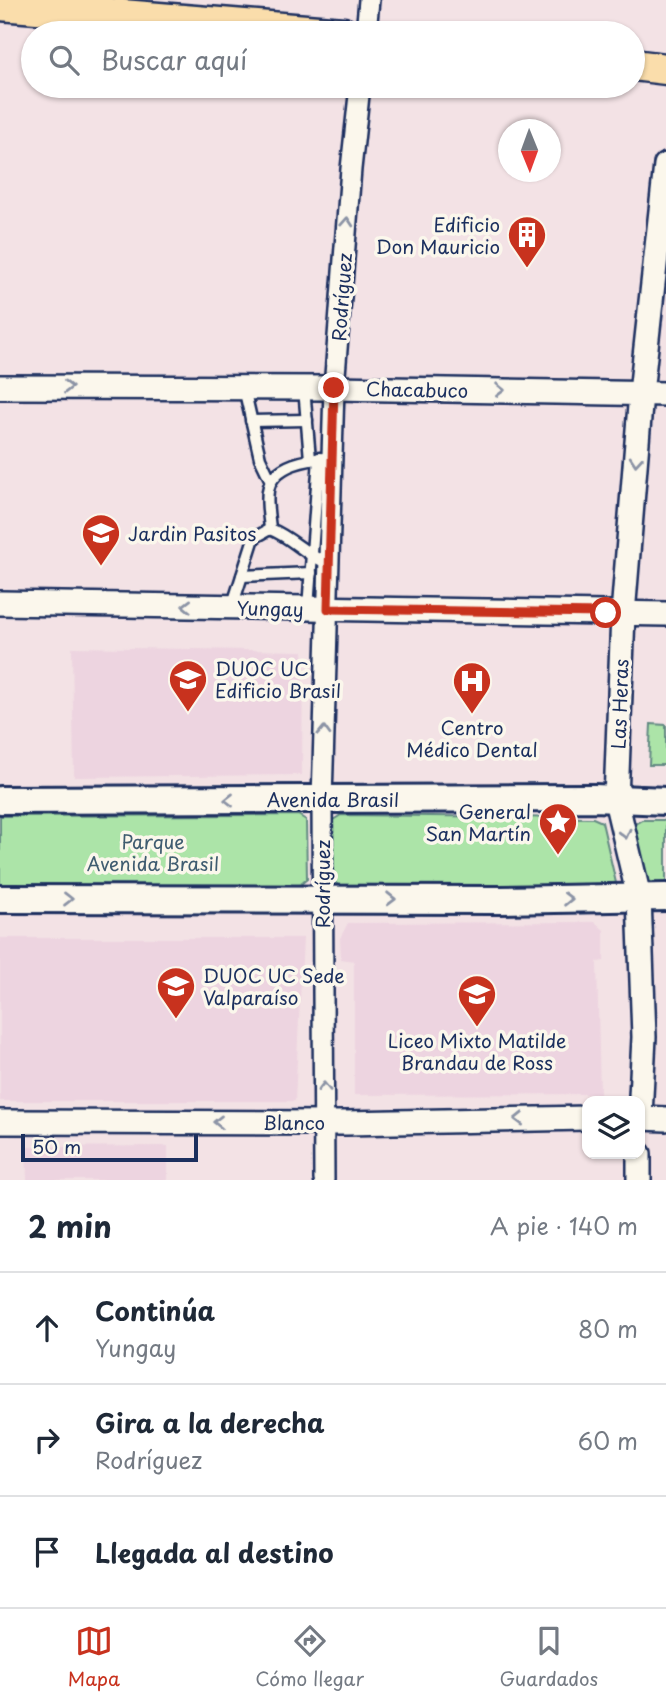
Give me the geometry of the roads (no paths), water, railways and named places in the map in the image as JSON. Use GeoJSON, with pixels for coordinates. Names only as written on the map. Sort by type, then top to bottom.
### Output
{"type":"FeatureCollection","features":[{"type":"Feature","properties":{"kind":"main road"},"geometry":{"type":"LineString","coordinates":[[0,5],[196,21]]}},
{"type":"Feature","properties":{"kind":"main road"},"geometry":{"type":"LineString","coordinates":[[645,66],[666,69]]}},
{"type":"Feature","properties":{"kind":"main road","name":"Avenida Brasil"},"geometry":{"type":"LineString","coordinates":[[0,800],[666,801]]}},
{"type":"Feature","properties":{"kind":"main road"},"geometry":{"type":"LineString","coordinates":[[0,899],[500,900],[666,897]]}},
{"type":"Feature","properties":{"kind":"street"},"geometry":{"type":"LineString","coordinates":[[367,21],[369,0]]}},
{"type":"Feature","properties":{"kind":"street","name":"Rodríguez"},"geometry":{"type":"LineString","coordinates":[[324,1180],[318,609],[321,560],[320,458],[334,388],[359,98]]}},
{"type":"Feature","properties":{"kind":"street","name":"Las Heras"},"geometry":{"type":"LineString","coordinates":[[641,1096],[644,1037],[639,897],[616,800],[623,614],[642,393],[666,165]]}},
{"type":"Feature","properties":{"kind":"street","name":"Chacabuco"},"geometry":{"type":"LineString","coordinates":[[0,387],[334,388],[666,394]]}},
{"type":"Feature","properties":{"kind":"street","name":"Yungay"},"geometry":{"type":"LineString","coordinates":[[0,603],[666,614]]}},
{"type":"Feature","properties":{"kind":"street"},"geometry":{"type":"LineString","coordinates":[[645,1117],[666,1119]]}},
{"type":"Feature","properties":{"kind":"street","name":"Blanco"},"geometry":{"type":"LineString","coordinates":[[0,1122],[325,1122],[582,1118]]}},
{"type":"Feature","properties":{"kind":"street"},"geometry":{"type":"LineString","coordinates":[[639,1159],[639,1180]]}},
{"type":"Feature","properties":{"kind":"lane"},"geometry":{"type":"LineString","coordinates":[[243,388],[260,458],[271,481]]}},
{"type":"Feature","properties":{"kind":"lane"},"geometry":{"type":"LineString","coordinates":[[270,530],[268,491],[271,481],[288,467],[320,458],[307,420],[304,388]]}},
{"type":"Feature","properties":{"kind":"lane"},"geometry":{"type":"LineString","coordinates":[[251,421],[307,420]]}},
{"type":"Feature","properties":{"kind":"lane"},"geometry":{"type":"LineString","coordinates":[[232,607],[254,538],[270,530],[281,534],[321,560],[311,573],[318,609]]}},
{"type":"Feature","properties":{"kind":"lane"},"geometry":{"type":"LineString","coordinates":[[242,576],[311,573]]}},
{"type":"Feature","properties":{"kind":"place","name":"Edificio Don Mauricio"},"geometry":{"type":"Point","coordinates":[527,269]}},
{"type":"Feature","properties":{"kind":"place","name":"Jardin Pasitos"},"geometry":{"type":"Point","coordinates":[101,567]}},
{"type":"Feature","properties":{"kind":"place","name":"DUOC UC Edificio Brasil"},"geometry":{"type":"Point","coordinates":[188,713]}},
{"type":"Feature","properties":{"kind":"place","name":"Centro Médico Dental"},"geometry":{"type":"Point","coordinates":[472,715]}},
{"type":"Feature","properties":{"kind":"place","name":"General San Martín"},"geometry":{"type":"Point","coordinates":[558,856]}},
{"type":"Feature","properties":{"kind":"place","name":"DUOC UC Sede Valparaíso"},"geometry":{"type":"Point","coordinates":[176,1020]}},
{"type":"Feature","properties":{"kind":"place","name":"Liceo Mixto Matilde Brandau de Ross"},"geometry":{"type":"Point","coordinates":[477,1028]}},
{"type":"Feature","properties":{"kind":"park label","name":"Parque Avenida Brasil"},"geometry":{"type":"Point","coordinates":[153,852]}}]}
